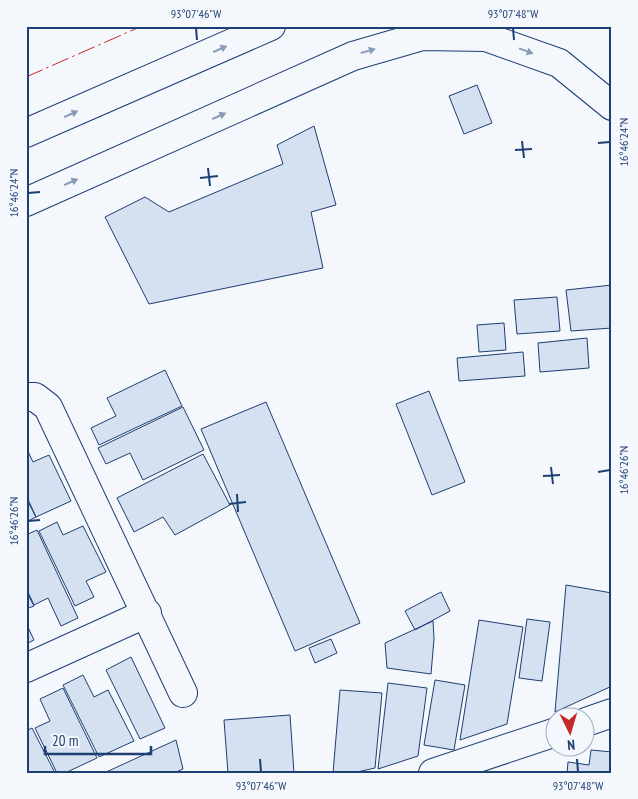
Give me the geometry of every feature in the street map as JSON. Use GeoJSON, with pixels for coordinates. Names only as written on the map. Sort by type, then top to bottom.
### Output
{"type":"FeatureCollection","features":[{"type":"Feature","properties":{"kind":"main road"},"geometry":{"type":"LineString","coordinates":[[26,134],[272,26]]}},
{"type":"Feature","properties":{"kind":"main road"},"geometry":{"type":"LineString","coordinates":[[26,202],[353,56],[422,36],[486,36],[559,63],[612,106]]}},
{"type":"Feature","properties":{"kind":"main road"},"geometry":{"type":"LineString","coordinates":[[26,397],[36,397],[48,407],[183,692]]}},
{"type":"Feature","properties":{"kind":"main road"},"geometry":{"type":"LineString","coordinates":[[26,668],[147,613]]}},
{"type":"Feature","properties":{"kind":"main road"},"geometry":{"type":"LineString","coordinates":[[596,719],[612,713]]}},
{"type":"Feature","properties":{"kind":"main road"},"geometry":{"type":"LineString","coordinates":[[433,773],[546,735]]}},
{"type":"Feature","properties":{"kind":"building"},"geometry":{"type":"Polygon","coordinates":[[[477,85],[492,123],[464,134],[449,96],[477,85]]]}},
{"type":"Feature","properties":{"kind":"building"},"geometry":{"type":"Polygon","coordinates":[[[314,126],[336,205],[311,212],[323,268],[149,304],[105,217],[145,197],[169,212],[283,164],[277,145],[314,126]]]}},
{"type":"Feature","properties":{"kind":"building"},"geometry":{"type":"Polygon","coordinates":[[[612,285],[612,328],[571,331],[566,290],[612,285]]]}},
{"type":"Feature","properties":{"kind":"building"},"geometry":{"type":"Polygon","coordinates":[[[557,297],[560,331],[517,334],[514,300],[557,297]]]}},
{"type":"Feature","properties":{"kind":"building"},"geometry":{"type":"Polygon","coordinates":[[[504,323],[506,350],[479,352],[477,325],[504,323]]]}},
{"type":"Feature","properties":{"kind":"building"},"geometry":{"type":"Polygon","coordinates":[[[587,338],[589,368],[540,372],[538,343],[587,338]]]}},
{"type":"Feature","properties":{"kind":"building"},"geometry":{"type":"Polygon","coordinates":[[[523,352],[525,376],[459,381],[457,358],[523,352]]]}},
{"type":"Feature","properties":{"kind":"building"},"geometry":{"type":"Polygon","coordinates":[[[165,370],[182,406],[99,445],[91,428],[116,416],[107,398],[165,370]]]}},
{"type":"Feature","properties":{"kind":"building"},"geometry":{"type":"Polygon","coordinates":[[[429,391],[465,482],[432,495],[396,404],[429,391]]]}},
{"type":"Feature","properties":{"kind":"building"},"geometry":{"type":"Polygon","coordinates":[[[266,402],[360,623],[295,651],[201,429],[266,402]]]}},
{"type":"Feature","properties":{"kind":"building"},"geometry":{"type":"Polygon","coordinates":[[[183,407],[204,450],[143,480],[130,453],[106,464],[98,448],[183,407]]]}},
{"type":"Feature","properties":{"kind":"building"},"geometry":{"type":"Polygon","coordinates":[[[26,447],[33,462],[49,455],[71,501],[36,517],[26,495],[26,447]]]}},
{"type":"Feature","properties":{"kind":"building"},"geometry":{"type":"Polygon","coordinates":[[[203,454],[230,505],[175,535],[163,517],[134,532],[117,498],[203,454]]]}},
{"type":"Feature","properties":{"kind":"building"},"geometry":{"type":"Polygon","coordinates":[[[26,498],[36,517],[26,522],[26,498]]]}},
{"type":"Feature","properties":{"kind":"building"},"geometry":{"type":"Polygon","coordinates":[[[57,522],[63,535],[83,526],[106,572],[86,581],[94,597],[75,606],[39,531],[57,522]]]}},
{"type":"Feature","properties":{"kind":"building"},"geometry":{"type":"Polygon","coordinates":[[[37,530],[78,618],[61,626],[48,598],[34,605],[26,588],[26,535],[37,530]]]}},
{"type":"Feature","properties":{"kind":"building"},"geometry":{"type":"Polygon","coordinates":[[[566,585],[612,593],[612,686],[568,706],[556,706],[566,585]]]}},
{"type":"Feature","properties":{"kind":"building"},"geometry":{"type":"Polygon","coordinates":[[[26,591],[34,606],[26,609],[26,591]]]}},
{"type":"Feature","properties":{"kind":"building"},"geometry":{"type":"Polygon","coordinates":[[[441,592],[450,611],[415,630],[405,611],[441,592]]]}},
{"type":"Feature","properties":{"kind":"building"},"geometry":{"type":"Polygon","coordinates":[[[527,619],[550,622],[542,681],[519,678],[527,619]]]}},
{"type":"Feature","properties":{"kind":"building"},"geometry":{"type":"Polygon","coordinates":[[[479,620],[523,627],[507,724],[460,740],[479,620]]]}},
{"type":"Feature","properties":{"kind":"building"},"geometry":{"type":"Polygon","coordinates":[[[433,621],[434,639],[431,674],[387,668],[385,643],[433,621]]]}},
{"type":"Feature","properties":{"kind":"building"},"geometry":{"type":"Polygon","coordinates":[[[26,623],[34,640],[26,644],[26,623]]]}},
{"type":"Feature","properties":{"kind":"building"},"geometry":{"type":"Polygon","coordinates":[[[331,639],[337,653],[315,663],[309,648],[331,639]]]}},
{"type":"Feature","properties":{"kind":"building"},"geometry":{"type":"Polygon","coordinates":[[[131,657],[165,728],[140,739],[106,670],[131,657]]]}},
{"type":"Feature","properties":{"kind":"building"},"geometry":{"type":"Polygon","coordinates":[[[83,675],[94,697],[108,690],[134,741],[99,757],[63,685],[83,675]]]}},
{"type":"Feature","properties":{"kind":"building"},"geometry":{"type":"Polygon","coordinates":[[[435,680],[465,685],[454,750],[424,745],[435,680]]]}},
{"type":"Feature","properties":{"kind":"building"},"geometry":{"type":"Polygon","coordinates":[[[388,683],[427,688],[418,756],[378,769],[388,683]]]}},
{"type":"Feature","properties":{"kind":"building"},"geometry":{"type":"Polygon","coordinates":[[[63,688],[97,758],[65,773],[57,773],[35,728],[50,721],[40,699],[63,688]]]}},
{"type":"Feature","properties":{"kind":"building"},"geometry":{"type":"Polygon","coordinates":[[[340,690],[382,693],[375,768],[353,773],[333,773],[340,690]]]}},
{"type":"Feature","properties":{"kind":"building"},"geometry":{"type":"Polygon","coordinates":[[[290,715],[294,773],[228,773],[224,720],[290,715]]]}},
{"type":"Feature","properties":{"kind":"building"},"geometry":{"type":"Polygon","coordinates":[[[32,728],[55,773],[26,773],[26,731],[32,728]]]}},
{"type":"Feature","properties":{"kind":"building"},"geometry":{"type":"Polygon","coordinates":[[[176,740],[183,769],[174,773],[104,773],[176,740]]]}},
{"type":"Feature","properties":{"kind":"building"},"geometry":{"type":"Polygon","coordinates":[[[596,750],[612,752],[612,773],[567,773],[568,762],[589,765],[590,756],[596,756],[596,750]]]}},
{"type":"Feature","properties":{"kind":"power"},"geometry":{"type":"LineString","coordinates":[[26,77],[142,26]]}}]}
